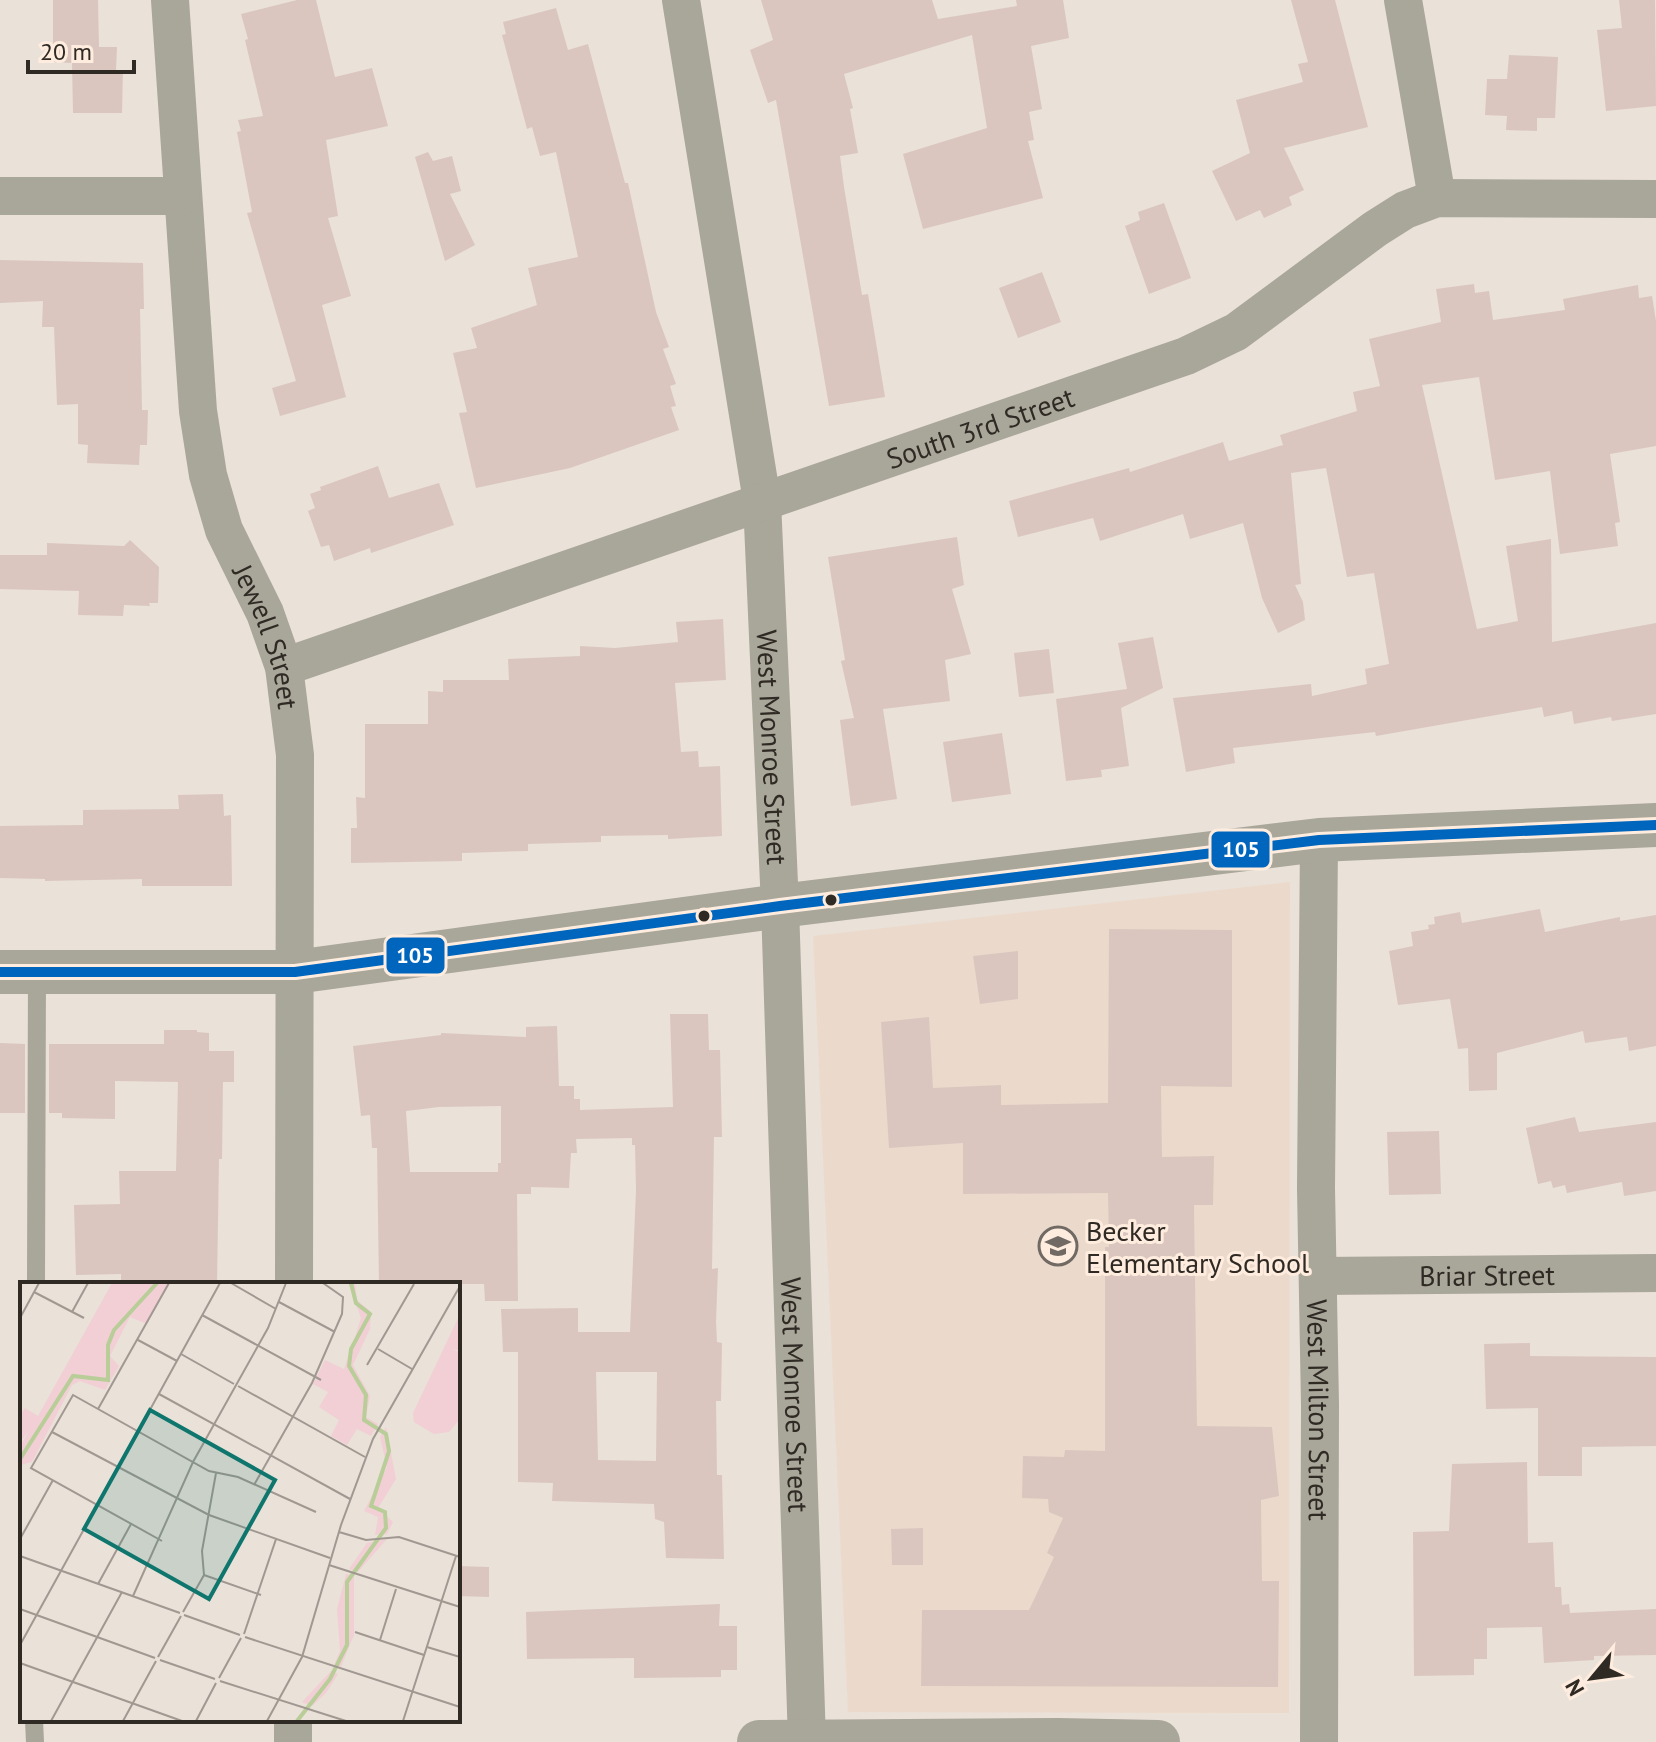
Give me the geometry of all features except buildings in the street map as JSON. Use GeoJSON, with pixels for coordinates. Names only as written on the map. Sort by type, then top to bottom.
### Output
{"type":"FeatureCollection","features":[{"type":"Feature","properties":{"kind":"street","name":"Jewell Street"},"geometry":{"type":"LineString","coordinates":[[170,0],[198,411],[208,475],[224,530],[265,613],[284,667],[295,755],[294,1282]]}},
{"type":"Feature","properties":{"kind":"street","name":"West Monroe Street"},"geometry":{"type":"LineString","coordinates":[[681,0],[762,501],[780,906],[807,1742]]}},
{"type":"Feature","properties":{"kind":"street"},"geometry":{"type":"LineString","coordinates":[[1403,0],[1437,198]]}},
{"type":"Feature","properties":{"kind":"street"},"geometry":{"type":"LineString","coordinates":[[0,196],[181,196]]}},
{"type":"Feature","properties":{"kind":"street","name":"South 3rd Street"},"geometry":{"type":"LineString","coordinates":[[284,667],[1186,356],[1236,332],[1405,210],[1437,198],[1656,199]]}},
{"type":"Feature","properties":{"kind":"street"},"geometry":{"type":"LineString","coordinates":[[18,972],[295,972],[780,906],[1319,840],[1656,825]]}},
{"type":"Feature","properties":{"kind":"street","name":"West Milton Street"},"geometry":{"type":"LineString","coordinates":[[1319,840],[1316,1188],[1319,1276],[1319,1742]]}},
{"type":"Feature","properties":{"kind":"street","name":"Briar Street"},"geometry":{"type":"LineString","coordinates":[[1319,1276],[1656,1273]]}},
{"type":"Feature","properties":{"kind":"street"},"geometry":{"type":"LineString","coordinates":[[759,1742],[1158,1742]]}},
{"type":"Feature","properties":{"kind":"lane"},"geometry":{"type":"LineString","coordinates":[[18,972],[36,1282]]}},
{"type":"Feature","properties":{"kind":"lane"},"geometry":{"type":"LineString","coordinates":[[34,1722],[35,1742]]}},
{"type":"Feature","properties":{"kind":"shaded area","name":"Becker Elementary School"},"geometry":{"type":"Polygon","coordinates":[[[1290,882],[1289,1713],[848,1712],[813,936],[1290,882]]]}},
{"type":"Feature","properties":{"kind":"transit line","name":"105"},"geometry":{"type":"LineString","coordinates":[[0,972],[295,972],[780,906],[1319,840],[1656,825]]}},
{"type":"Feature","properties":{"kind":"place","name":"Becker Elementary School"},"geometry":{"type":"Point","coordinates":[1058,1246]}}]}
